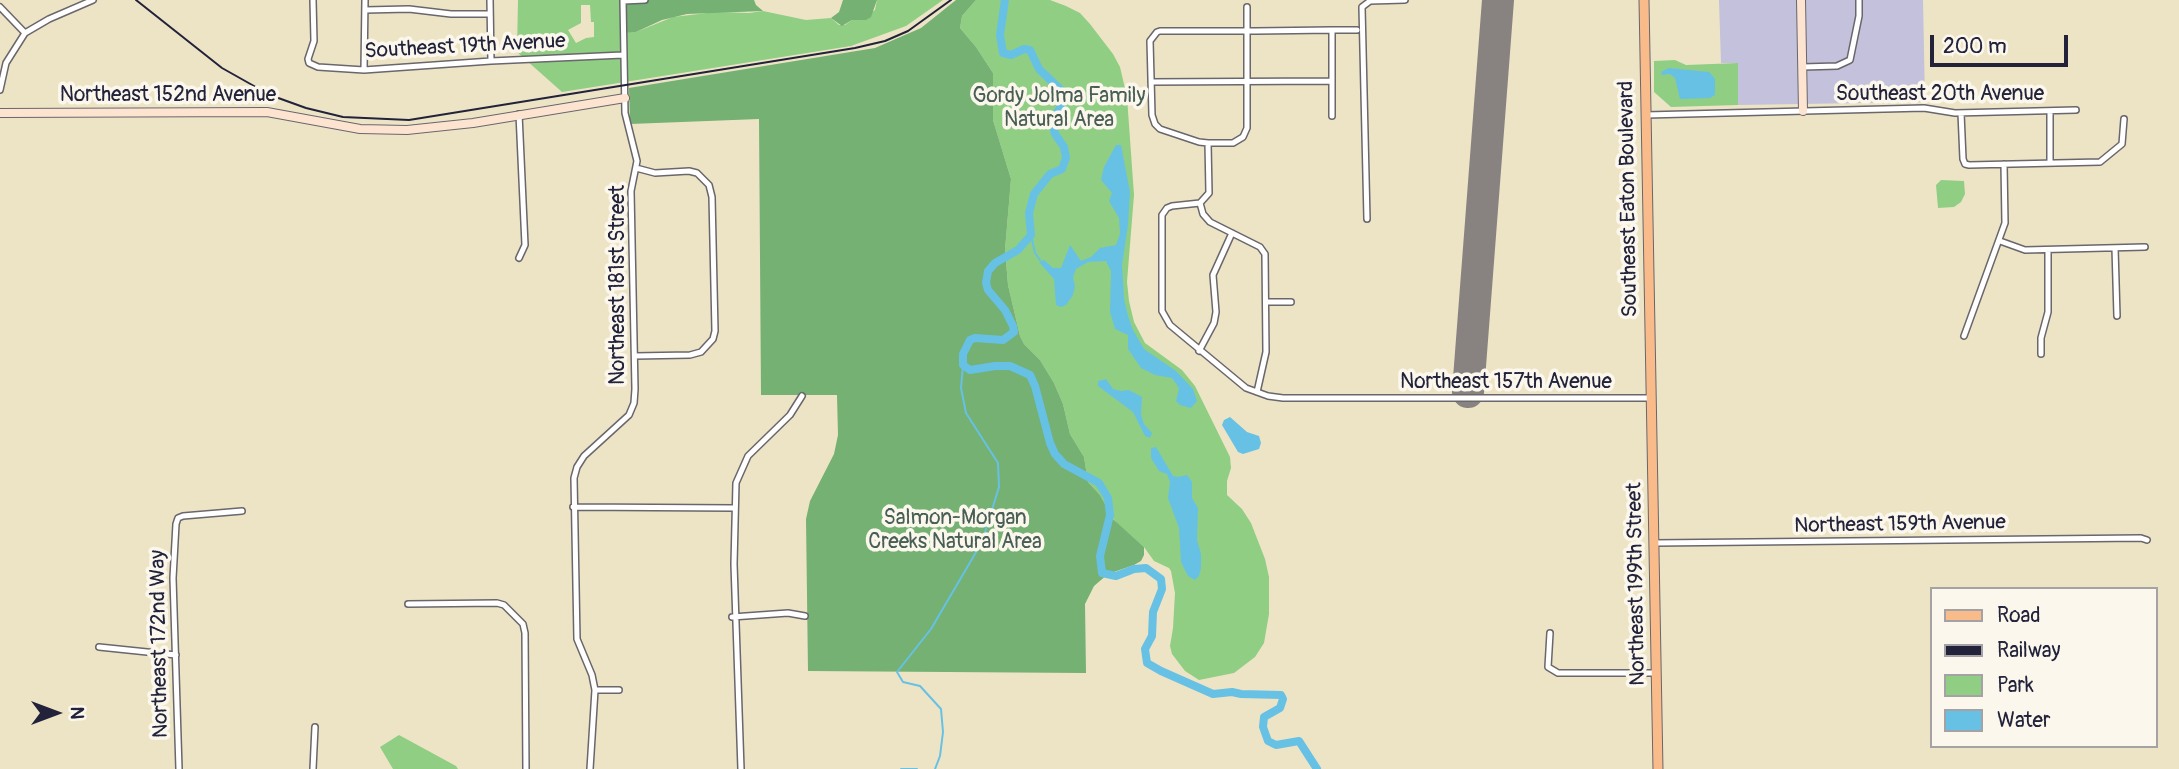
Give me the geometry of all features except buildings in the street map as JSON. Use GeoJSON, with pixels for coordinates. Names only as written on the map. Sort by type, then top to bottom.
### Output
{"type":"FeatureCollection","features":[{"type":"Feature","properties":{"kind":"main road","name":"Southeast Eaton Boulevard"},"geometry":{"type":"LineString","coordinates":[[1644,0],[1650,398]]}},
{"type":"Feature","properties":{"kind":"main road","name":"Northeast 199th Street"},"geometry":{"type":"LineString","coordinates":[[1650,398],[1658,769]]}},
{"type":"Feature","properties":{"kind":"street"},"geometry":{"type":"LineString","coordinates":[[0,90],[6,63],[24,33],[93,0]]}},
{"type":"Feature","properties":{"kind":"street","name":"Southeast 19th Avenue"},"geometry":{"type":"LineString","coordinates":[[313,0],[314,41],[309,63],[318,67],[364,69],[623,55]]}},
{"type":"Feature","properties":{"kind":"street"},"geometry":{"type":"LineString","coordinates":[[364,69],[365,0]]}},
{"type":"Feature","properties":{"kind":"street"},"geometry":{"type":"LineString","coordinates":[[490,0],[491,61]]}},
{"type":"Feature","properties":{"kind":"street"},"geometry":{"type":"LineString","coordinates":[[623,1],[645,0]]}},
{"type":"Feature","properties":{"kind":"street"},"geometry":{"type":"LineString","coordinates":[[1367,219],[1362,9],[1365,2],[1405,0]]}},
{"type":"Feature","properties":{"kind":"street"},"geometry":{"type":"LineString","coordinates":[[1801,0],[1804,110]]}},
{"type":"Feature","properties":{"kind":"street"},"geometry":{"type":"LineString","coordinates":[[1803,67],[1837,66],[1848,62],[1854,51],[1859,0]]}},
{"type":"Feature","properties":{"kind":"street","name":"Northeast 181st Street"},"geometry":{"type":"LineString","coordinates":[[595,690],[592,675],[577,639],[578,562],[573,483],[577,467],[584,456],[625,420],[632,409],[635,389],[631,191],[636,152],[626,122],[623,1]]}},
{"type":"Feature","properties":{"kind":"street"},"geometry":{"type":"LineString","coordinates":[[0,6],[24,33]]}},
{"type":"Feature","properties":{"kind":"street"},"geometry":{"type":"LineString","coordinates":[[1247,7],[1247,31],[1247,128],[1243,137],[1233,142],[1209,143],[1163,130],[1155,124],[1152,115],[1150,41],[1155,33],[1160,31],[1247,31],[1357,30]]}},
{"type":"Feature","properties":{"kind":"street"},"geometry":{"type":"LineString","coordinates":[[365,10],[409,9],[451,14],[490,14]]}},
{"type":"Feature","properties":{"kind":"street"},"geometry":{"type":"LineString","coordinates":[[1332,30],[1332,117]]}},
{"type":"Feature","properties":{"kind":"street"},"geometry":{"type":"LineString","coordinates":[[1151,82],[1332,81]]}},
{"type":"Feature","properties":{"kind":"street","name":"Northeast 152nd Avenue"},"geometry":{"type":"LineString","coordinates":[[0,113],[267,112],[358,128],[387,130],[428,129],[625,98]]}},
{"type":"Feature","properties":{"kind":"street","name":"Southeast 20th Avenue"},"geometry":{"type":"LineString","coordinates":[[1645,115],[1924,108],[1961,113],[2076,110]]}},
{"type":"Feature","properties":{"kind":"street"},"geometry":{"type":"LineString","coordinates":[[2049,111],[2050,163]]}},
{"type":"Feature","properties":{"kind":"street"},"geometry":{"type":"LineString","coordinates":[[1961,113],[1962,159],[1965,164],[2100,162],[2122,144],[2124,119]]}},
{"type":"Feature","properties":{"kind":"street"},"geometry":{"type":"LineString","coordinates":[[519,114],[525,245],[519,258]]}},
{"type":"Feature","properties":{"kind":"street"},"geometry":{"type":"LineString","coordinates":[[1200,203],[1208,221],[1264,251],[1266,352],[1257,392],[1246,388],[1170,325],[1161,303],[1161,221],[1164,211],[1172,206],[1200,203],[1209,192],[1209,143]]}},
{"type":"Feature","properties":{"kind":"street"},"geometry":{"type":"LineString","coordinates":[[1964,336],[2005,223],[2004,164]]}},
{"type":"Feature","properties":{"kind":"street"},"geometry":{"type":"LineString","coordinates":[[635,356],[690,355],[701,352],[713,339],[715,331],[712,197],[709,185],[697,173],[689,171],[655,173],[636,168]]}},
{"type":"Feature","properties":{"kind":"street"},"geometry":{"type":"LineString","coordinates":[[1199,351],[1214,323],[1216,312],[1213,275],[1232,233]]}},
{"type":"Feature","properties":{"kind":"street"},"geometry":{"type":"LineString","coordinates":[[2000,241],[2025,250],[2146,247]]}},
{"type":"Feature","properties":{"kind":"street"},"geometry":{"type":"LineString","coordinates":[[2115,248],[2117,316]]}},
{"type":"Feature","properties":{"kind":"street"},"geometry":{"type":"LineString","coordinates":[[2040,354],[2049,308],[2048,250]]}},
{"type":"Feature","properties":{"kind":"street"},"geometry":{"type":"LineString","coordinates":[[1266,302],[1292,302]]}},
{"type":"Feature","properties":{"kind":"street","name":"Northeast 157th Avenue"},"geometry":{"type":"LineString","coordinates":[[1257,392],[1283,398],[1650,398]]}},
{"type":"Feature","properties":{"kind":"street"},"geometry":{"type":"LineString","coordinates":[[741,769],[734,617],[736,482],[744,462],[753,450],[790,415],[802,396]]}},
{"type":"Feature","properties":{"kind":"street"},"geometry":{"type":"LineString","coordinates":[[573,507],[734,508]]}},
{"type":"Feature","properties":{"kind":"street","name":"Northeast 172nd Way"},"geometry":{"type":"LineString","coordinates":[[179,769],[173,559],[176,524],[178,518],[183,516],[242,511]]}},
{"type":"Feature","properties":{"kind":"street","name":"Northeast 159th Avenue"},"geometry":{"type":"LineString","coordinates":[[1654,543],[2147,540]]}},
{"type":"Feature","properties":{"kind":"street"},"geometry":{"type":"LineString","coordinates":[[408,604],[497,604],[504,606],[523,624],[526,769]]}},
{"type":"Feature","properties":{"kind":"street"},"geometry":{"type":"LineString","coordinates":[[734,617],[788,614],[806,616]]}},
{"type":"Feature","properties":{"kind":"street"},"geometry":{"type":"LineString","coordinates":[[1549,633],[1548,667],[1558,674],[1656,673]]}},
{"type":"Feature","properties":{"kind":"street"},"geometry":{"type":"LineString","coordinates":[[99,648],[176,655]]}},
{"type":"Feature","properties":{"kind":"street"},"geometry":{"type":"LineString","coordinates":[[731,684],[739,683]]}},
{"type":"Feature","properties":{"kind":"street"},"geometry":{"type":"LineString","coordinates":[[590,769],[595,690],[620,691]]}},
{"type":"Feature","properties":{"kind":"street"},"geometry":{"type":"LineString","coordinates":[[313,769],[315,727]]}},
{"type":"Feature","properties":{"kind":"shaded area"},"geometry":{"type":"Polygon","coordinates":[[[1719,0],[1923,0],[1925,102],[1738,105],[1737,63],[1721,63],[1719,0]]]}},
{"type":"Feature","properties":{"kind":"green space"},"geometry":{"type":"Polygon","coordinates":[[[518,0],[620,0],[622,33],[636,32],[673,17],[716,12],[763,11],[806,20],[831,18],[839,25],[845,25],[852,20],[860,20],[875,10],[877,0],[943,0],[906,26],[851,46],[562,92],[517,52],[518,0]],[[581,5],[581,23],[568,30],[576,43],[594,37],[590,5],[581,5]]]}},
{"type":"Feature","properties":{"kind":"green space"},"geometry":{"type":"Polygon","coordinates":[[[626,0],[754,0],[763,11],[687,14],[626,33],[626,0]]]}},
{"type":"Feature","properties":{"kind":"green space"},"geometry":{"type":"Polygon","coordinates":[[[843,0],[877,0],[871,17],[866,20],[852,20],[842,26],[831,18],[839,12],[843,0]]]}},
{"type":"Feature","properties":{"kind":"green space","name":"Salmon-Morgan Creeks Natural Area"},"geometry":{"type":"Polygon","coordinates":[[[956,0],[976,0],[962,16],[960,28],[993,73],[993,120],[1011,179],[1005,250],[1008,285],[1020,336],[1040,360],[1054,383],[1063,404],[1070,434],[1084,457],[1088,482],[1100,495],[1113,519],[1144,547],[1144,555],[1141,561],[1134,565],[1108,574],[1094,586],[1085,604],[1086,673],[808,671],[806,519],[810,501],[834,454],[838,435],[837,395],[761,395],[759,119],[630,124],[629,88],[875,48],[921,28],[956,0]]]}},
{"type":"Feature","properties":{"kind":"green space","name":"Gordy Jolma Family Natural Area"},"geometry":{"type":"Polygon","coordinates":[[[976,0],[1050,0],[1066,6],[1080,13],[1090,24],[1120,67],[1127,97],[1134,195],[1127,282],[1134,322],[1145,343],[1182,370],[1195,386],[1230,457],[1227,495],[1242,509],[1251,523],[1269,577],[1269,614],[1264,643],[1255,657],[1234,673],[1199,680],[1185,671],[1172,654],[1170,646],[1175,593],[1171,571],[1154,561],[1144,547],[1118,524],[1100,495],[1088,482],[1084,457],[1070,434],[1063,404],[1054,383],[1040,360],[1020,336],[1008,285],[1005,250],[1011,179],[993,120],[993,73],[960,28],[962,16],[976,0]]]}},
{"type":"Feature","properties":{"kind":"green space"},"geometry":{"type":"Polygon","coordinates":[[[1675,60],[1686,65],[1738,63],[1738,105],[1671,107],[1654,92],[1654,61],[1675,60]]]}},
{"type":"Feature","properties":{"kind":"green space"},"geometry":{"type":"Polygon","coordinates":[[[1941,180],[1964,181],[1965,194],[1961,202],[1954,207],[1938,208],[1936,185],[1941,180]]]}},
{"type":"Feature","properties":{"kind":"green space"},"geometry":{"type":"Polygon","coordinates":[[[399,735],[458,769],[393,769],[380,747],[399,735]]]}},
{"type":"Feature","properties":{"kind":"water"},"geometry":{"type":"Polygon","coordinates":[[[1669,68],[1709,72],[1715,79],[1715,95],[1710,98],[1680,99],[1675,78],[1670,74],[1662,75],[1661,72],[1669,68]]]}},
{"type":"Feature","properties":{"kind":"water"},"geometry":{"type":"Polygon","coordinates":[[[1116,145],[1121,145],[1130,192],[1122,265],[1128,316],[1144,349],[1176,371],[1193,389],[1197,401],[1191,408],[1176,401],[1179,388],[1172,378],[1155,375],[1141,368],[1128,349],[1128,335],[1115,329],[1110,312],[1111,271],[1106,261],[1088,262],[1076,269],[1073,295],[1066,305],[1061,307],[1056,305],[1054,279],[1039,262],[1044,260],[1053,268],[1061,268],[1070,245],[1081,261],[1091,257],[1100,248],[1116,245],[1120,234],[1119,218],[1109,201],[1112,193],[1101,180],[1104,167],[1116,145]]]}},
{"type":"Feature","properties":{"kind":"water"},"geometry":{"type":"Polygon","coordinates":[[[1106,379],[1113,389],[1129,390],[1142,397],[1141,415],[1144,424],[1152,433],[1150,438],[1145,436],[1133,412],[1098,386],[1098,381],[1106,379]]]}},
{"type":"Feature","properties":{"kind":"water"},"geometry":{"type":"Polygon","coordinates":[[[1230,417],[1247,432],[1259,436],[1259,449],[1243,454],[1238,452],[1222,425],[1224,420],[1230,417]]]}},
{"type":"Feature","properties":{"kind":"water"},"geometry":{"type":"Polygon","coordinates":[[[1156,447],[1173,476],[1187,475],[1192,482],[1192,498],[1198,508],[1197,540],[1201,554],[1201,568],[1195,580],[1188,576],[1181,562],[1179,528],[1168,498],[1170,482],[1167,474],[1159,471],[1151,458],[1151,448],[1156,447]]]}},
{"type":"Feature","properties":{"kind":"waterway"},"geometry":{"type":"LineString","coordinates":[[1005,0],[1000,35],[1003,53],[1011,55],[1024,49],[1030,50],[1039,69],[1067,96],[1052,121],[1066,158],[1062,169],[1050,174],[1034,194],[1029,213],[1031,235],[1018,250],[995,263],[988,271],[988,290],[1005,310],[1014,332],[1003,340],[970,340],[963,354],[963,365],[970,370],[1010,366],[1030,375],[1055,454],[1064,464],[1099,483],[1108,498],[1110,515],[1100,556],[1102,573],[1116,576],[1134,569],[1146,568],[1161,579],[1162,589],[1153,612],[1152,636],[1145,649],[1147,663],[1213,694],[1232,692],[1281,695],[1283,699],[1280,708],[1264,717],[1263,727],[1268,741],[1276,745],[1299,741],[1317,769]]}},
{"type":"Feature","properties":{"kind":"waterway"},"geometry":{"type":"LineString","coordinates":[[1031,235],[1035,253],[1040,260]]}},
{"type":"Feature","properties":{"kind":"waterway"},"geometry":{"type":"LineString","coordinates":[[935,769],[940,756],[943,732],[941,709],[920,686],[903,682],[897,672],[931,629],[982,542],[999,487],[998,463],[966,413],[961,388],[963,365]]}},
{"type":"Feature","properties":{"kind":"waterway"},"geometry":{"type":"LineString","coordinates":[[901,769],[917,769]]}},
{"type":"Feature","properties":{"kind":"runway"},"geometry":{"type":"LineString","coordinates":[[1468,392],[1498,0]]}},
{"type":"Feature","properties":{"kind":"railway"},"geometry":{"type":"LineString","coordinates":[[136,0],[222,68],[270,95],[343,117],[409,120],[855,48],[885,41],[908,31],[951,0]]}}]}
